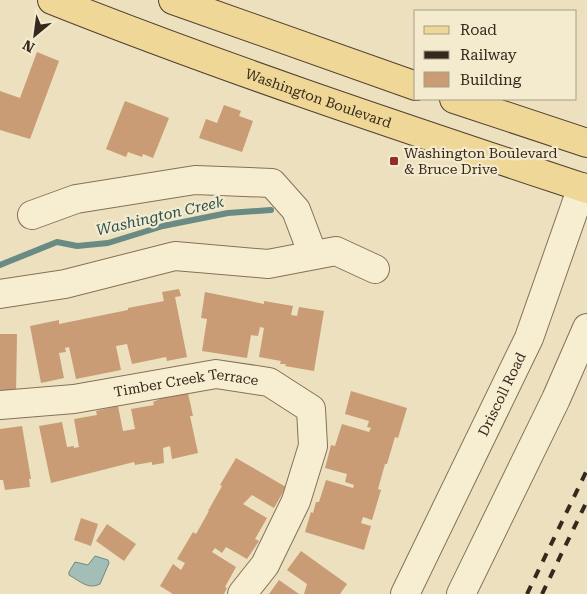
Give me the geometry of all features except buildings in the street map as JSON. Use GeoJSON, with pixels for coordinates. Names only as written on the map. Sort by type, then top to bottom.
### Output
{"type":"FeatureCollection","features":[{"type":"Feature","properties":{"kind":"main road","name":"Washington Boulevard"},"geometry":{"type":"LineString","coordinates":[[52,0],[198,57],[398,127],[585,183]]}},
{"type":"Feature","properties":{"kind":"main road"},"geometry":{"type":"LineString","coordinates":[[190,3],[414,85]]}},
{"type":"Feature","properties":{"kind":"main road"},"geometry":{"type":"LineString","coordinates":[[457,100],[587,143]]}},
{"type":"Feature","properties":{"kind":"street"},"geometry":{"type":"LineString","coordinates":[[32,215],[76,199],[195,180],[272,184],[296,210],[313,255]]}},
{"type":"Feature","properties":{"kind":"street","name":"Driscoll Road"},"geometry":{"type":"LineString","coordinates":[[405,594],[529,338],[585,183]]}},
{"type":"Feature","properties":{"kind":"street"},"geometry":{"type":"LineString","coordinates":[[0,294],[65,284],[175,256],[268,264],[336,250],[375,269]]}},
{"type":"Feature","properties":{"kind":"street"},"geometry":{"type":"LineString","coordinates":[[461,594],[556,399],[587,328]]}},
{"type":"Feature","properties":{"kind":"street","name":"Timber Creek Terrace"},"geometry":{"type":"LineString","coordinates":[[0,405],[74,399],[216,374],[269,382],[310,410],[313,446],[296,501],[265,565],[242,594]]}},
{"type":"Feature","properties":{"kind":"water"},"geometry":{"type":"Polygon","coordinates":[[[95,556],[108,560],[109,563],[100,584],[96,586],[88,585],[69,575],[75,562],[88,565],[95,556]]]}},
{"type":"Feature","properties":{"kind":"waterway","name":"Washington Creek"},"geometry":{"type":"LineString","coordinates":[[0,265],[57,242],[77,246],[108,243],[163,226],[228,213],[271,210]]}},
{"type":"Feature","properties":{"kind":"railway"},"geometry":{"type":"LineString","coordinates":[[527,594],[587,470]]}},
{"type":"Feature","properties":{"kind":"railway"},"geometry":{"type":"LineString","coordinates":[[542,594],[587,501]]}},
{"type":"Feature","properties":{"kind":"place","name":"Washington Boulevard & Bruce Drive"},"geometry":{"type":"Point","coordinates":[394,161]}}]}
